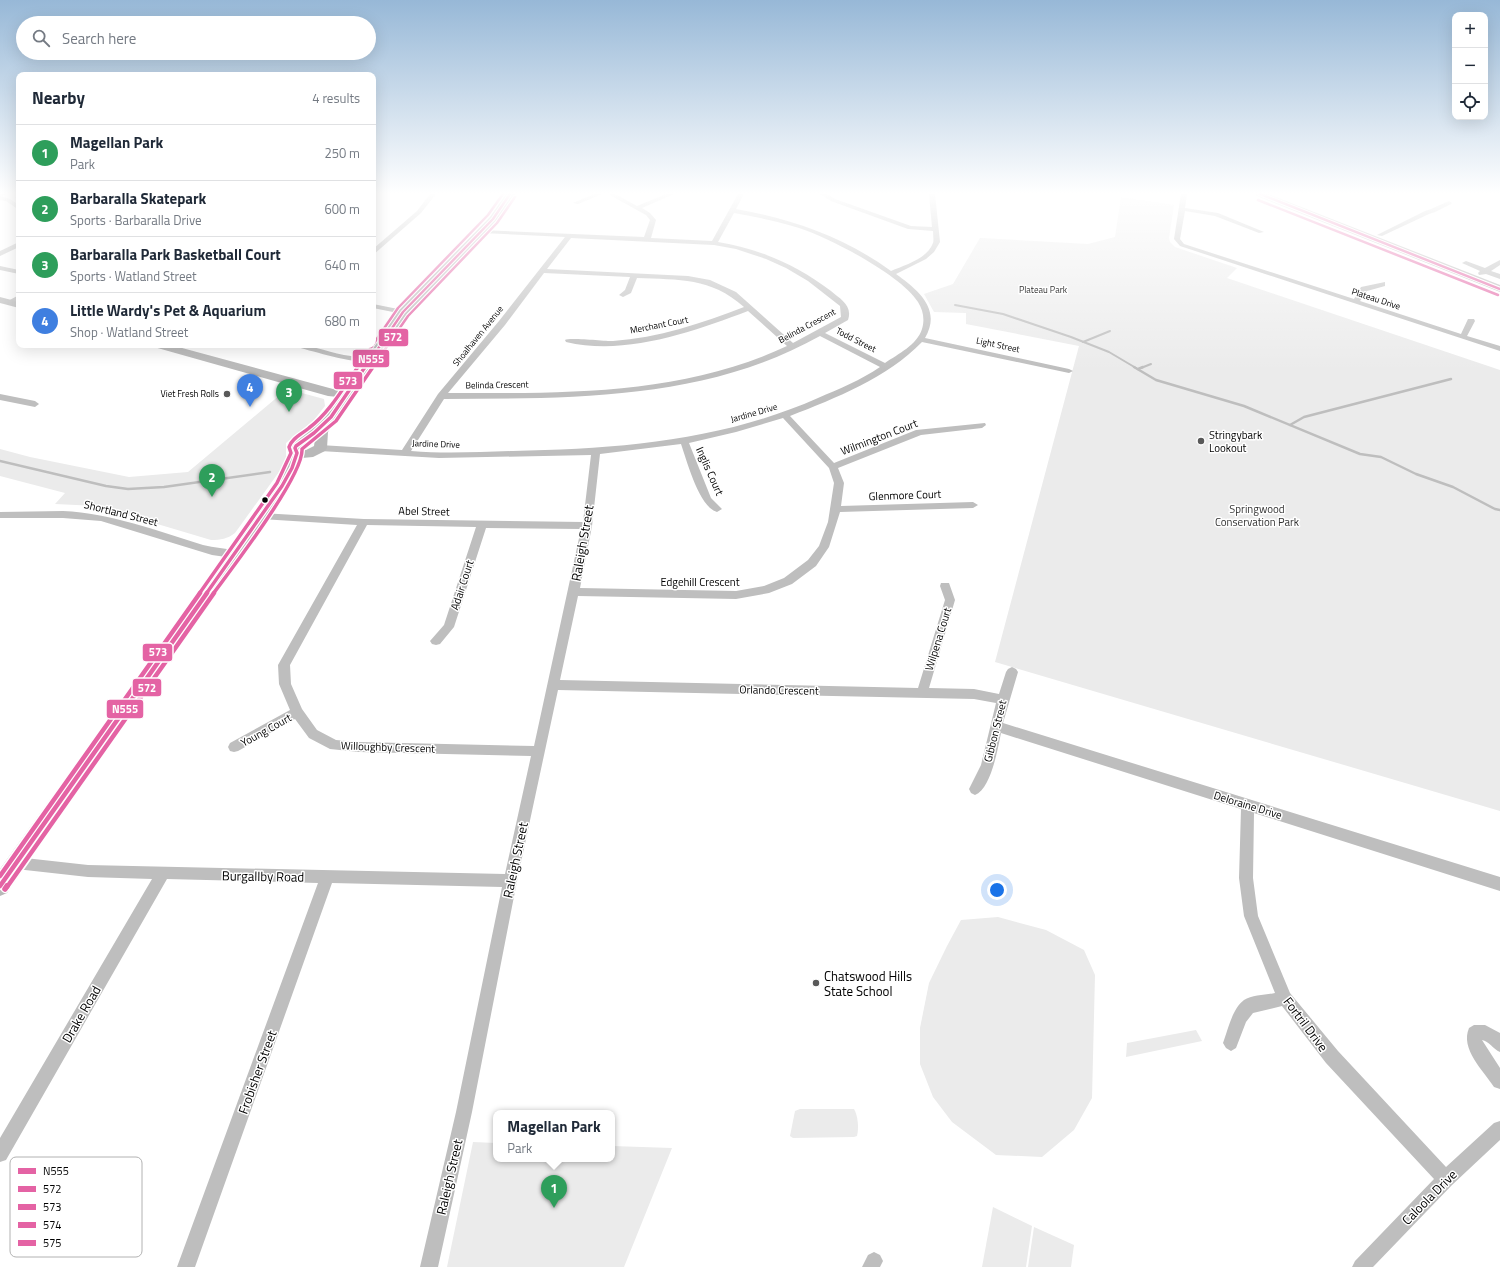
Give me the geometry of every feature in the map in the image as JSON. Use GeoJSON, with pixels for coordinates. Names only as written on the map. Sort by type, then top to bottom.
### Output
{"type":"FeatureCollection","features":[{"type":"Feature","properties":{"kind":"street"},"geometry":{"type":"LineString","coordinates":[[0,886],[310,447],[403,312],[460,253]]}},
{"type":"Feature","properties":{"kind":"street","name":"Shoalhaven Avenue"},"geometry":{"type":"LineString","coordinates":[[405,453],[441,396],[502,323],[556,253]]}},
{"type":"Feature","properties":{"kind":"street","name":"Belinda Crescent"},"geometry":{"type":"LineString","coordinates":[[441,396],[586,394],[671,385],[713,376],[742,367],[793,347],[845,318],[846,312],[844,305],[800,273],[779,262],[755,253]]}},
{"type":"Feature","properties":{"kind":"street"},"geometry":{"type":"LineString","coordinates":[[859,253],[891,274],[915,293],[925,308],[927,315],[927,327],[922,340]]}},
{"type":"Feature","properties":{"kind":"street"},"geometry":{"type":"LineString","coordinates":[[891,274],[924,258],[930,253]]}},
{"type":"Feature","properties":{"kind":"street","name":"Plateau Drive"},"geometry":{"type":"LineString","coordinates":[[1207,253],[1500,349]]}},
{"type":"Feature","properties":{"kind":"street"},"geometry":{"type":"LineString","coordinates":[[1421,253],[1500,282]]}},
{"type":"Feature","properties":{"kind":"street"},"geometry":{"type":"LineString","coordinates":[[1425,253],[1480,275],[1500,276]]}},
{"type":"Feature","properties":{"kind":"street"},"geometry":{"type":"LineString","coordinates":[[1480,275],[1500,262]]}},
{"type":"Feature","properties":{"kind":"street"},"geometry":{"type":"LineString","coordinates":[[1466,263],[1480,275],[1500,288]]}},
{"type":"Feature","properties":{"kind":"street"},"geometry":{"type":"LineString","coordinates":[[0,268],[16,271]]}},
{"type":"Feature","properties":{"kind":"street"},"geometry":{"type":"LineString","coordinates":[[542,271],[688,278],[706,282],[733,294],[793,347]]}},
{"type":"Feature","properties":{"kind":"street"},"geometry":{"type":"LineString","coordinates":[[623,296],[628,291],[634,276]]}},
{"type":"Feature","properties":{"kind":"street"},"geometry":{"type":"LineString","coordinates":[[1355,302],[1364,289],[1382,284]]}},
{"type":"Feature","properties":{"kind":"street"},"geometry":{"type":"LineString","coordinates":[[376,307],[403,312]]}},
{"type":"Feature","properties":{"kind":"street","name":"Merchant Court"},"geometry":{"type":"LineString","coordinates":[[569,340],[584,344],[608,343],[665,335],[701,326],[749,308]]}},
{"type":"Feature","properties":{"kind":"street"},"geometry":{"type":"LineString","coordinates":[[1463,337],[1471,321]]}},
{"type":"Feature","properties":{"kind":"street","name":"Todd Street"},"geometry":{"type":"LineString","coordinates":[[818,332],[885,366]]}},
{"type":"Feature","properties":{"kind":"street","name":"Jardine Drive"},"geometry":{"type":"LineString","coordinates":[[310,447],[429,455],[596,451],[651,446],[684,441],[731,431],[785,415],[840,392],[865,380],[911,350],[922,340]]}},
{"type":"Feature","properties":{"kind":"street","name":"Light Street"},"geometry":{"type":"LineString","coordinates":[[922,340],[1070,371]]}},
{"type":"Feature","properties":{"kind":"street"},"geometry":{"type":"LineString","coordinates":[[169,348],[332,393],[347,394]]}},
{"type":"Feature","properties":{"kind":"street"},"geometry":{"type":"LineString","coordinates":[[310,348],[348,358],[371,360]]}},
{"type":"Feature","properties":{"kind":"street"},"geometry":{"type":"LineString","coordinates":[[0,398],[35,404]]}},
{"type":"Feature","properties":{"kind":"street","name":"Edgehill Crescent"},"geometry":{"type":"LineString","coordinates":[[574,592],[736,596],[766,590],[788,581],[812,563],[824,547],[836,509],[839,483],[833,468],[785,415]]}},
{"type":"Feature","properties":{"kind":"street","name":"Wilmington Court"},"geometry":{"type":"LineString","coordinates":[[833,468],[919,432],[982,425]]}},
{"type":"Feature","properties":{"kind":"street","name":"Inglis Court"},"geometry":{"type":"LineString","coordinates":[[684,441],[707,500],[716,509]]}},
{"type":"Feature","properties":{"kind":"street","name":"Raleigh Street"},"geometry":{"type":"LineString","coordinates":[[429,1267],[465,1104],[510,882],[574,592],[587,526],[596,451]]}},
{"type":"Feature","properties":{"kind":"street","name":"Glenmore Court"},"geometry":{"type":"LineString","coordinates":[[836,509],[973,506]]}},
{"type":"Feature","properties":{"kind":"street","name":"Shortland Street"},"geometry":{"type":"LineString","coordinates":[[0,515],[42,513],[83,515],[100,518],[212,551],[233,554]]}},
{"type":"Feature","properties":{"kind":"street","name":"Abel Street"},"geometry":{"type":"LineString","coordinates":[[261,516],[364,522],[587,526]]}},
{"type":"Feature","properties":{"kind":"street","name":"Willoughby Crescent"},"geometry":{"type":"LineString","coordinates":[[364,522],[284,665],[285,684],[297,712],[313,734],[334,745],[358,747],[540,751]]}},
{"type":"Feature","properties":{"kind":"street","name":"Adair Court"},"geometry":{"type":"LineString","coordinates":[[436,641],[449,627],[482,524]]}},
{"type":"Feature","properties":{"kind":"street","name":"Wilpena Court"},"geometry":{"type":"LineString","coordinates":[[922,693],[950,600],[945,586]]}},
{"type":"Feature","properties":{"kind":"street","name":"Gibbon Street"},"geometry":{"type":"LineString","coordinates":[[975,789],[986,770],[996,726],[1012,672]]}},
{"type":"Feature","properties":{"kind":"street","name":"Orlando Crescent"},"geometry":{"type":"LineString","coordinates":[[554,685],[974,694],[1003,700]]}},
{"type":"Feature","properties":{"kind":"street","name":"Young Court"},"geometry":{"type":"LineString","coordinates":[[234,747],[297,712]]}},
{"type":"Feature","properties":{"kind":"street","name":"Deloraine Drive"},"geometry":{"type":"LineString","coordinates":[[996,726],[1500,884]]}},
{"type":"Feature","properties":{"kind":"street","name":"Fortril Drive"},"geometry":{"type":"LineString","coordinates":[[1248,805],[1246,878],[1251,916],[1285,998],[1332,1057],[1446,1179]]}},
{"type":"Feature","properties":{"kind":"street","name":"Burgallby Road"},"geometry":{"type":"LineString","coordinates":[[16,863],[88,871],[510,882]]}},
{"type":"Feature","properties":{"kind":"street","name":"Drake Road"},"geometry":{"type":"LineString","coordinates":[[0,1154],[163,873]]}},
{"type":"Feature","properties":{"kind":"street","name":"Frobisher Street"},"geometry":{"type":"LineString","coordinates":[[186,1267],[327,878]]}},
{"type":"Feature","properties":{"kind":"street"},"geometry":{"type":"LineString","coordinates":[[1231,1043],[1240,1017],[1250,1006],[1285,998]]}},
{"type":"Feature","properties":{"kind":"street"},"geometry":{"type":"LineString","coordinates":[[1500,1044],[1496,1038],[1485,1032],[1474,1033],[1474,1044],[1500,1081]]}},
{"type":"Feature","properties":{"kind":"street","name":"Caloola Drive"},"geometry":{"type":"LineString","coordinates":[[1361,1267],[1446,1179],[1500,1129]]}},
{"type":"Feature","properties":{"kind":"green space","name":"Springwood Conservation Park"},"geometry":{"type":"Polygon","coordinates":[[[971,253],[1193,253],[1237,268],[1227,278],[1500,370],[1500,811],[995,662],[1079,346],[966,324],[966,313],[934,312],[924,294],[953,284],[971,253]]]}},
{"type":"Feature","properties":{"kind":"green space"},"geometry":{"type":"Polygon","coordinates":[[[287,389],[324,399],[325,406],[314,420],[286,443],[286,459],[284,465],[235,533],[224,539],[211,540],[97,506],[55,504],[65,493],[0,476],[0,449],[30,457],[129,477],[188,472],[287,389]]]}},
{"type":"Feature","properties":{"kind":"green space"},"geometry":{"type":"Polygon","coordinates":[[[998,917],[1046,930],[1084,950],[1095,975],[1092,1098],[1074,1130],[1042,1157],[996,1155],[952,1122],[933,1097],[920,1064],[920,1028],[929,983],[947,946],[961,920],[998,917]]]}},
{"type":"Feature","properties":{"kind":"green space"},"geometry":{"type":"Polygon","coordinates":[[[1196,1030],[1202,1041],[1126,1057],[1127,1043],[1196,1030]]]}},
{"type":"Feature","properties":{"kind":"green space"},"geometry":{"type":"Polygon","coordinates":[[[800,1109],[854,1109],[858,1122],[857,1136],[793,1138],[790,1136],[795,1111],[800,1109]]]}},
{"type":"Feature","properties":{"kind":"green space"},"geometry":{"type":"Polygon","coordinates":[[[473,1142],[493,1143],[493,1162],[615,1162],[615,1146],[672,1148],[624,1267],[447,1267],[473,1142]]]}},
{"type":"Feature","properties":{"kind":"green space"},"geometry":{"type":"Polygon","coordinates":[[[993,1207],[1032,1226],[1026,1267],[982,1267],[993,1207]]]}},
{"type":"Feature","properties":{"kind":"green space"},"geometry":{"type":"Polygon","coordinates":[[[1034,1227],[1074,1245],[1071,1267],[1028,1267],[1034,1227]]]}},
{"type":"Feature","properties":{"kind":"waterway"},"geometry":{"type":"LineString","coordinates":[[955,305],[1003,314],[1083,342]]}},
{"type":"Feature","properties":{"kind":"waterway"},"geometry":{"type":"LineString","coordinates":[[1083,342],[1110,331]]}},
{"type":"Feature","properties":{"kind":"waterway"},"geometry":{"type":"LineString","coordinates":[[1083,342],[1109,352],[1136,368]]}},
{"type":"Feature","properties":{"kind":"waterway"},"geometry":{"type":"LineString","coordinates":[[1141,368],[1151,364]]}},
{"type":"Feature","properties":{"kind":"waterway"},"geometry":{"type":"LineString","coordinates":[[1134,367],[1156,380],[1244,406],[1360,454],[1381,457],[1416,474],[1453,487],[1495,509],[1500,510]]}},
{"type":"Feature","properties":{"kind":"waterway"},"geometry":{"type":"LineString","coordinates":[[1138,369],[1143,367]]}},
{"type":"Feature","properties":{"kind":"waterway"},"geometry":{"type":"LineString","coordinates":[[1290,425],[1304,417],[1451,379]]}},
{"type":"Feature","properties":{"kind":"waterway"},"geometry":{"type":"LineString","coordinates":[[0,461],[106,486],[128,489],[164,487],[270,472]]}},
{"type":"Feature","properties":{"kind":"transit line","name":"573"},"geometry":{"type":"LineString","coordinates":[[376,340],[398,308],[451,253]]}},
{"type":"Feature","properties":{"kind":"transit line","name":"N555"},"geometry":{"type":"LineString","coordinates":[[0,886],[282,486],[292,468],[297,453],[295,448],[296,446],[314,433],[331,417],[403,312],[460,253]]}},
{"type":"Feature","properties":{"kind":"transit line","name":"572"},"geometry":{"type":"LineString","coordinates":[[5,889],[287,489],[302,459],[302,449],[336,421],[408,316],[468,253]]}},
{"type":"Feature","properties":{"kind":"transit line","name":"575"},"geometry":{"type":"LineString","coordinates":[[1392,253],[1498,295]]}},
{"type":"Feature","properties":{"kind":"transit line","name":"574"},"geometry":{"type":"LineString","coordinates":[[1409,253],[1500,289]]}},
{"type":"Feature","properties":{"kind":"transit line","name":"573"},"geometry":{"type":"LineString","coordinates":[[0,876],[277,483],[291,453],[289,447],[291,442],[310,428],[326,413],[371,348]]}},
{"type":"Feature","properties":{"kind":"place","name":"Viet Fresh Rolls"},"geometry":{"type":"Point","coordinates":[227,394]}},
{"type":"Feature","properties":{"kind":"place","name":"Little Wardy's Pet & Aquarium"},"geometry":{"type":"Point","coordinates":[250,407]}},
{"type":"Feature","properties":{"kind":"place","name":"Barbaralla Park Basketball Court"},"geometry":{"type":"Point","coordinates":[289,412]}},
{"type":"Feature","properties":{"kind":"place","name":"Stringybark Lookout"},"geometry":{"type":"Point","coordinates":[1201,441]}},
{"type":"Feature","properties":{"kind":"place","name":"Barbaralla Skatepark"},"geometry":{"type":"Point","coordinates":[212,497]}},
{"type":"Feature","properties":{"kind":"place","name":"Chatswood Hills State School"},"geometry":{"type":"Point","coordinates":[816,983]}},
{"type":"Feature","properties":{"kind":"place","name":"Magellan Park"},"geometry":{"type":"Point","coordinates":[554,1208]}},
{"type":"Feature","properties":{"kind":"park label","name":"Plateau Park"},"geometry":{"type":"Point","coordinates":[1043,290]}}]}
